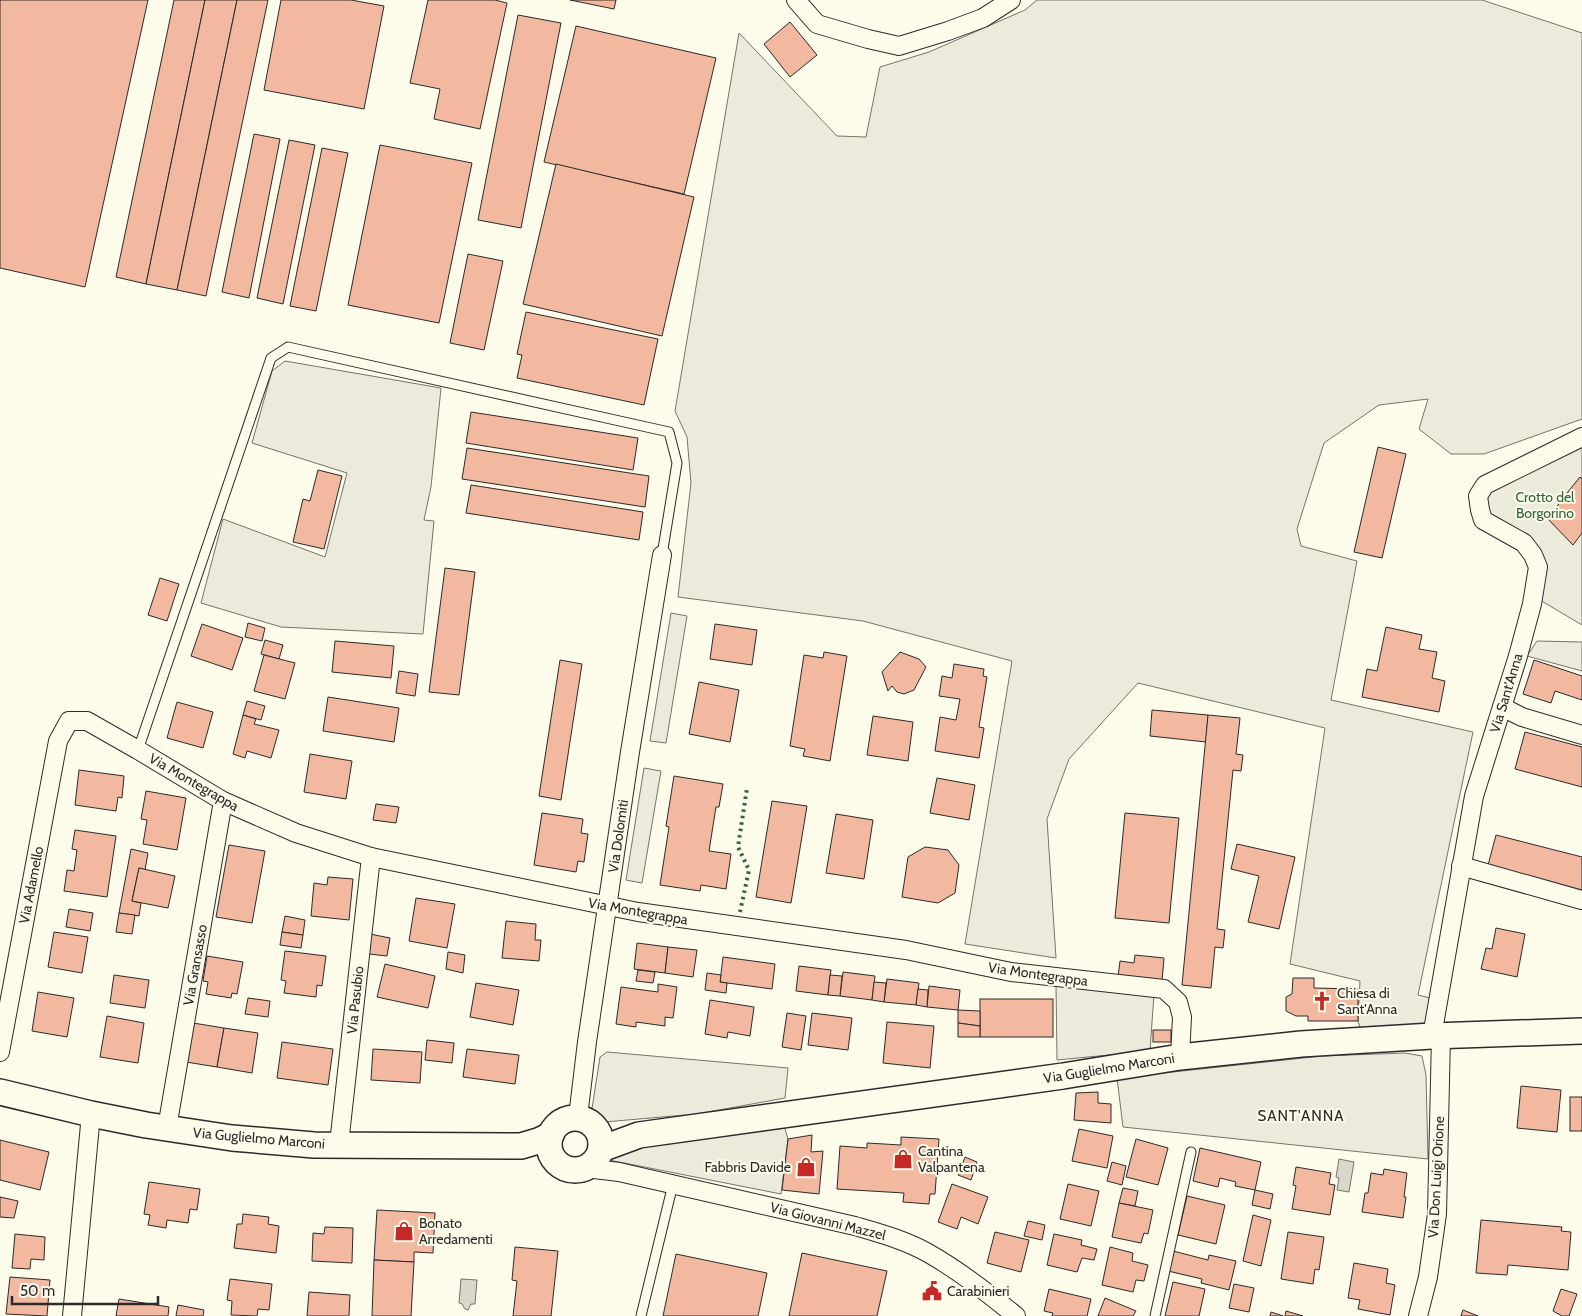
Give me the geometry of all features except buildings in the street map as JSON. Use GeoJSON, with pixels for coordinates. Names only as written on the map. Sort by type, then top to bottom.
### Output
{"type":"FeatureCollection","features":[{"type":"Feature","properties":{"kind":"street"},"geometry":{"type":"LineString","coordinates":[[796,0],[817,24],[899,46],[983,18],[1011,0]]}},
{"type":"Feature","properties":{"kind":"street","name":"Via Sant'Anna"},"geometry":{"type":"LineString","coordinates":[[1437,1036],[1461,866],[1474,796],[1518,656],[1532,604],[1538,567],[1533,555],[1524,543],[1484,520],[1478,496],[1485,485],[1582,437]]}},
{"type":"Feature","properties":{"kind":"street","name":"Via Dolomiti"},"geometry":{"type":"LineString","coordinates":[[586,1121],[587,1042],[630,752],[662,555]]}},
{"type":"Feature","properties":{"kind":"street"},"geometry":{"type":"LineString","coordinates":[[1502,707],[1522,718],[1582,736]]}},
{"type":"Feature","properties":{"kind":"street","name":"Via Montegrappa"},"geometry":{"type":"LineString","coordinates":[[69,721],[87,721],[223,801],[296,833],[370,857],[638,912],[906,950],[1011,972],[1164,989],[1178,1002],[1182,1017],[1180,1057]]}},
{"type":"Feature","properties":{"kind":"street","name":"Via Adamello"},"geometry":{"type":"LineString","coordinates":[[0,1052],[58,741],[69,721]]}},
{"type":"Feature","properties":{"kind":"street","name":"Via Gransasso"},"geometry":{"type":"LineString","coordinates":[[166,1128],[223,801]]}},
{"type":"Feature","properties":{"kind":"street","name":"Via Pasubio"},"geometry":{"type":"LineString","coordinates":[[339,1144],[370,857]]}},
{"type":"Feature","properties":{"kind":"street"},"geometry":{"type":"LineString","coordinates":[[1461,866],[1582,900]]}},
{"type":"Feature","properties":{"kind":"street","name":"Via Guglielmo Marconi"},"geometry":{"type":"LineString","coordinates":[[586,1121],[621,1133],[639,1135],[1063,1076],[1180,1057],[1301,1044],[1437,1036],[1582,1031]]}},
{"type":"Feature","properties":{"kind":"street","name":"Via Don Luigi Orione"},"geometry":{"type":"LineString","coordinates":[[1418,1316],[1428,1277],[1437,1214],[1437,1036]]}},
{"type":"Feature","properties":{"kind":"street","name":"Via Guglielmo Marconi"},"geometry":{"type":"LineString","coordinates":[[0,1092],[91,1114],[232,1138],[314,1145],[521,1146],[538,1141],[552,1146]]}},
{"type":"Feature","properties":{"kind":"street"},"geometry":{"type":"LineString","coordinates":[[72,1316],[91,1114]]}},
{"type":"Feature","properties":{"kind":"street"},"geometry":{"type":"LineString","coordinates":[[570,1118],[586,1121],[599,1132],[602,1140],[595,1157],[577,1170],[561,1166],[552,1146],[554,1127],[561,1121],[570,1118]]}},
{"type":"Feature","properties":{"kind":"street","name":"Via Guglielmo Marconi"},"geometry":{"type":"LineString","coordinates":[[595,1157],[639,1135]]}},
{"type":"Feature","properties":{"kind":"street","name":"Via Giovanni Mazzel"},"geometry":{"type":"LineString","coordinates":[[595,1157],[619,1172],[855,1226],[903,1242],[926,1252],[966,1276],[1016,1316]]}},
{"type":"Feature","properties":{"kind":"lane"},"geometry":{"type":"LineString","coordinates":[[138,750],[271,358],[288,348],[669,432],[677,463],[662,555]]}},
{"type":"Feature","properties":{"kind":"lane"},"geometry":{"type":"LineString","coordinates":[[1155,1316],[1191,1152]]}},
{"type":"Feature","properties":{"kind":"lane"},"geometry":{"type":"LineString","coordinates":[[641,1316],[674,1184]]}},
{"type":"Feature","properties":{"kind":"green space"},"geometry":{"type":"Polygon","coordinates":[[[1037,0],[1482,0],[1582,33],[1582,419],[1484,454],[1451,454],[1419,429],[1428,399],[1379,405],[1324,443],[1297,529],[1301,546],[1357,561],[1331,700],[1473,732],[1418,995],[1430,998],[1426,1022],[1419,1028],[1361,1031],[1358,1021],[1360,981],[1290,964],[1325,728],[1138,683],[1069,759],[1047,819],[1056,958],[965,944],[1012,661],[863,621],[678,597],[691,483],[687,437],[675,411],[739,33],[837,136],[866,137],[880,67],[929,52],[1025,10],[1037,0]]]}},
{"type":"Feature","properties":{"kind":"green space"},"geometry":{"type":"Polygon","coordinates":[[[285,361],[441,388],[431,487],[424,520],[434,521],[423,634],[281,627],[201,603],[223,519],[325,557],[347,473],[252,443],[272,371],[285,361]]]}},
{"type":"Feature","properties":{"kind":"green space","name":"Crotto del Borgorino"},"geometry":{"type":"Polygon","coordinates":[[[1582,446],[1582,625],[1540,600],[1544,565],[1488,514],[1484,497],[1487,491],[1582,446]]]}},
{"type":"Feature","properties":{"kind":"green space"},"geometry":{"type":"Polygon","coordinates":[[[1537,641],[1582,642],[1582,671],[1527,656],[1537,641]]]}},
{"type":"Feature","properties":{"kind":"green space"},"geometry":{"type":"Polygon","coordinates":[[[1056,985],[1154,994],[1150,1051],[1057,1060],[1056,985]]]}},
{"type":"Feature","properties":{"kind":"green space"},"geometry":{"type":"Polygon","coordinates":[[[607,1052],[788,1068],[785,1098],[697,1114],[604,1122],[591,1115],[600,1057],[607,1052]]]}},
{"type":"Feature","properties":{"kind":"green space"},"geometry":{"type":"Polygon","coordinates":[[[1405,1053],[1422,1056],[1426,1075],[1428,1159],[1123,1127],[1117,1078],[1322,1056],[1405,1053]]]}},
{"type":"Feature","properties":{"kind":"green space"},"geometry":{"type":"Polygon","coordinates":[[[784,1126],[788,1139],[781,1194],[609,1160],[608,1149],[784,1126]]]}},
{"type":"Feature","properties":{"kind":"shaded area"},"geometry":{"type":"Polygon","coordinates":[[[671,613],[687,616],[666,743],[650,741],[671,613]]]}},
{"type":"Feature","properties":{"kind":"shaded area"},"geometry":{"type":"Polygon","coordinates":[[[644,768],[661,771],[642,883],[626,880],[644,768]]]}},
{"type":"Feature","properties":{"kind":"shaded area"},"geometry":{"type":"Polygon","coordinates":[[[1339,1159],[1354,1162],[1349,1192],[1337,1190],[1339,1178],[1336,1177],[1339,1159]]]}},
{"type":"Feature","properties":{"kind":"shaded area"},"geometry":{"type":"Polygon","coordinates":[[[461,1279],[477,1280],[475,1304],[471,1304],[468,1310],[459,1303],[461,1279]]]}},
{"type":"Feature","properties":{"kind":"hedge"},"geometry":{"type":"LineString","coordinates":[[740,912],[749,870],[738,847],[747,788]]}},
{"type":"Feature","properties":{"kind":"place","name":"Chiesa di Sant'Anna"},"geometry":{"type":"Point","coordinates":[1322,1001]}},
{"type":"Feature","properties":{"kind":"place","name":"Cantina Valpantena"},"geometry":{"type":"Point","coordinates":[903,1159]}},
{"type":"Feature","properties":{"kind":"place","name":"Fabbris Davide"},"geometry":{"type":"Point","coordinates":[806,1167]}},
{"type":"Feature","properties":{"kind":"place","name":"Bonato Arredamenti"},"geometry":{"type":"Point","coordinates":[404,1231]}},
{"type":"Feature","properties":{"kind":"place","name":"Carabinieri"},"geometry":{"type":"Point","coordinates":[932,1291]}},
{"type":"Feature","properties":{"kind":"district","name":"SANT'ANNA"},"geometry":{"type":"Point","coordinates":[1301,1116]}}]}
